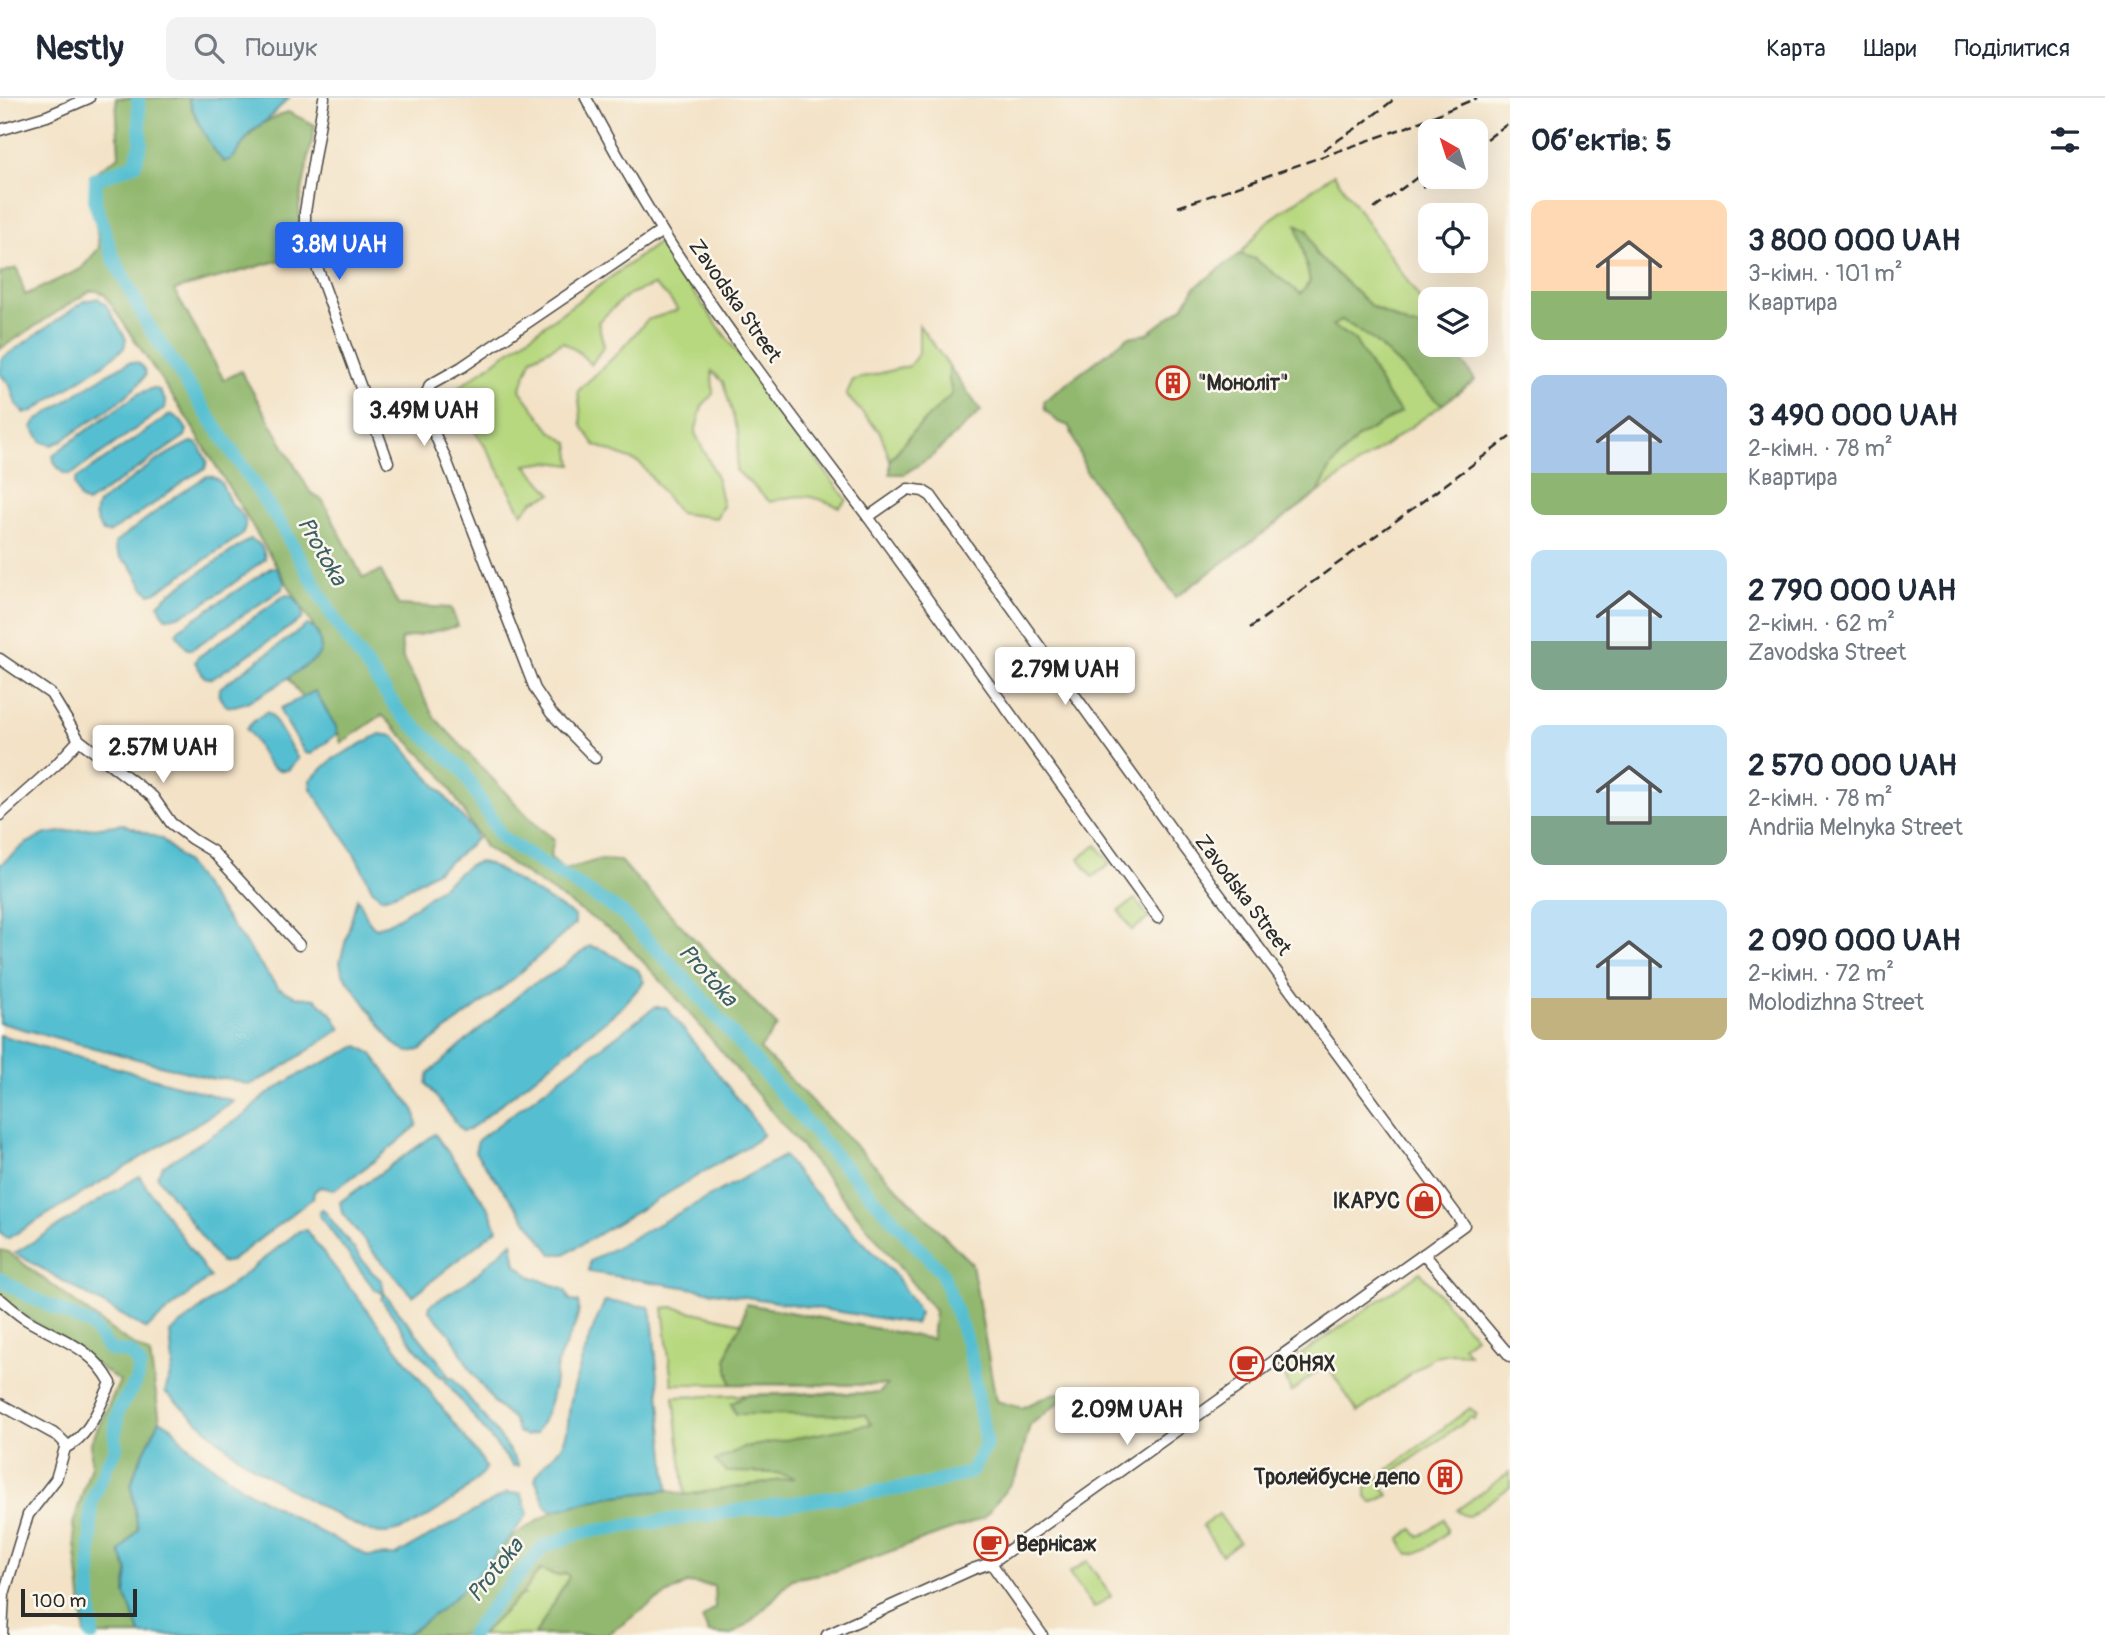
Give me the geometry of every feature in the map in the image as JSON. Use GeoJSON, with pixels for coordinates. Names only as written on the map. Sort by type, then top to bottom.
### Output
{"type":"FeatureCollection","features":[{"type":"Feature","properties":{"kind":"street"},"geometry":{"type":"LineString","coordinates":[[0,130],[47,116],[89,98]]}},
{"type":"Feature","properties":{"kind":"street"},"geometry":{"type":"LineString","coordinates":[[324,98],[305,212],[305,234],[388,463]]}},
{"type":"Feature","properties":{"kind":"street","name":"Zavodska Street"},"geometry":{"type":"LineString","coordinates":[[586,98],[641,198],[727,326],[1158,918]]}},
{"type":"Feature","properties":{"kind":"street"},"geometry":{"type":"LineString","coordinates":[[595,758],[551,713],[535,689],[445,457],[422,405],[430,385],[462,367],[662,231]]}},
{"type":"Feature","properties":{"kind":"street","name":"Zavodska Street"},"geometry":{"type":"LineString","coordinates":[[867,517],[908,489],[923,491],[931,496],[1182,844],[1464,1225],[1424,1254]]}},
{"type":"Feature","properties":{"kind":"street"},"geometry":{"type":"LineString","coordinates":[[0,659],[51,694],[79,740],[153,797],[171,823],[212,851],[299,945]]}},
{"type":"Feature","properties":{"kind":"street"},"geometry":{"type":"LineString","coordinates":[[0,815],[56,765],[79,740]]}},
{"type":"Feature","properties":{"kind":"street"},"geometry":{"type":"LineString","coordinates":[[827,1635],[991,1563],[1424,1254],[1510,1356]]}},
{"type":"Feature","properties":{"kind":"street"},"geometry":{"type":"LineString","coordinates":[[0,1300],[26,1320],[84,1350],[104,1370],[111,1383],[90,1426],[77,1442],[65,1448]]}},
{"type":"Feature","properties":{"kind":"street"},"geometry":{"type":"LineString","coordinates":[[0,1404],[58,1436],[65,1444],[56,1479],[28,1515],[2,1593],[2,1635]]}},
{"type":"Feature","properties":{"kind":"street"},"geometry":{"type":"LineString","coordinates":[[991,1563],[1042,1635]]}},
{"type":"Feature","properties":{"kind":"green space"},"geometry":{"type":"Polygon","coordinates":[[[116,98],[188,98],[196,118],[218,155],[233,158],[256,129],[270,119],[288,112],[315,125],[299,207],[302,254],[174,290],[224,380],[241,371],[310,492],[323,501],[363,578],[381,571],[398,605],[451,608],[458,626],[401,639],[403,659],[435,718],[537,826],[554,839],[550,857],[565,870],[598,860],[620,861],[777,1026],[760,1049],[972,1264],[996,1401],[1022,1408],[1052,1394],[1067,1392],[1062,1400],[1030,1425],[1017,1475],[984,1518],[836,1571],[792,1579],[747,1625],[731,1635],[709,1633],[702,1619],[715,1607],[714,1586],[688,1583],[655,1601],[607,1635],[535,1635],[569,1577],[566,1573],[558,1576],[540,1570],[523,1592],[524,1595],[481,1635],[404,1635],[415,1629],[469,1583],[511,1537],[554,1511],[607,1497],[668,1490],[685,1495],[795,1478],[776,1473],[727,1472],[715,1461],[742,1448],[871,1424],[865,1415],[736,1414],[731,1404],[746,1395],[879,1393],[887,1385],[731,1384],[726,1359],[742,1323],[746,1304],[932,1339],[935,1311],[675,996],[619,936],[485,847],[441,774],[382,715],[341,743],[336,727],[314,692],[302,698],[288,677],[315,659],[321,651],[319,636],[188,420],[104,294],[90,291],[0,349],[0,273],[17,268],[25,295],[81,269],[99,248],[90,176],[119,156],[116,98]]]}},
{"type":"Feature","properties":{"kind":"green space"},"geometry":{"type":"Polygon","coordinates":[[[1334,174],[1418,296],[1418,327],[1410,326],[1371,306],[1316,254],[1308,230],[1298,225],[1310,282],[1301,294],[1240,254],[1267,222],[1334,174]]]}},
{"type":"Feature","properties":{"kind":"green space"},"geometry":{"type":"Polygon","coordinates":[[[1297,225],[1308,230],[1316,254],[1371,306],[1410,326],[1418,327],[1418,357],[1459,357],[1475,380],[1443,404],[1373,340],[1342,320],[1332,326],[1355,340],[1387,395],[1401,412],[1358,437],[1331,467],[1318,493],[1176,597],[1086,471],[1069,426],[1058,422],[1045,410],[1044,401],[1128,337],[1147,334],[1184,306],[1194,288],[1240,254],[1255,259],[1301,294],[1310,281],[1297,225]]]}},
{"type":"Feature","properties":{"kind":"green space"},"geometry":{"type":"Polygon","coordinates":[[[658,243],[847,500],[839,507],[805,496],[770,502],[736,470],[739,435],[723,382],[712,371],[713,394],[702,406],[695,433],[716,475],[723,506],[716,518],[679,513],[640,463],[595,445],[582,426],[578,391],[618,353],[647,320],[678,310],[654,285],[627,295],[598,322],[604,346],[591,365],[580,353],[563,342],[532,358],[520,390],[551,431],[569,443],[572,465],[549,462],[526,465],[552,494],[533,501],[522,514],[490,454],[450,394],[658,243]]]}},
{"type":"Feature","properties":{"kind":"green space"},"geometry":{"type":"Polygon","coordinates":[[[1342,320],[1373,340],[1443,404],[1318,493],[1331,467],[1358,437],[1401,412],[1387,395],[1369,363],[1332,326],[1342,320]]]}},
{"type":"Feature","properties":{"kind":"green space"},"geometry":{"type":"Polygon","coordinates":[[[919,325],[949,366],[953,394],[913,432],[890,460],[880,432],[846,395],[853,380],[909,366],[919,353],[919,325]]]}},
{"type":"Feature","properties":{"kind":"green space"},"geometry":{"type":"Polygon","coordinates":[[[949,366],[981,411],[931,457],[904,474],[890,474],[890,460],[913,432],[952,394],[949,366]]]}},
{"type":"Feature","properties":{"kind":"green space"},"geometry":{"type":"Polygon","coordinates":[[[1097,845],[1110,864],[1092,877],[1079,858],[1097,845]]]}},
{"type":"Feature","properties":{"kind":"green space"},"geometry":{"type":"Polygon","coordinates":[[[1135,899],[1149,918],[1132,930],[1119,911],[1135,899]]]}},
{"type":"Feature","properties":{"kind":"green space"},"geometry":{"type":"Polygon","coordinates":[[[0,1250],[8,1252],[118,1335],[150,1355],[160,1420],[137,1466],[131,1486],[138,1529],[120,1552],[128,1571],[125,1594],[141,1635],[85,1635],[73,1524],[91,1465],[91,1442],[120,1381],[0,1299],[0,1250]]]}},
{"type":"Feature","properties":{"kind":"green space"},"geometry":{"type":"Polygon","coordinates":[[[1420,1272],[1475,1337],[1463,1346],[1469,1354],[1435,1356],[1358,1412],[1326,1364],[1291,1392],[1282,1368],[1420,1272]]]}},
{"type":"Feature","properties":{"kind":"green space"},"geometry":{"type":"Polygon","coordinates":[[[672,1307],[742,1323],[950,1385],[672,1384],[663,1308],[672,1307]]]}},
{"type":"Feature","properties":{"kind":"green space"},"geometry":{"type":"Polygon","coordinates":[[[942,1393],[938,1456],[685,1495],[674,1397],[942,1393]]]}},
{"type":"Feature","properties":{"kind":"green space"},"geometry":{"type":"Polygon","coordinates":[[[1470,1408],[1477,1415],[1474,1420],[1471,1417],[1380,1482],[1389,1495],[1372,1503],[1366,1497],[1366,1488],[1373,1481],[1470,1408]]]}},
{"type":"Feature","properties":{"kind":"green space"},"geometry":{"type":"Polygon","coordinates":[[[1510,1472],[1510,1487],[1469,1516],[1457,1510],[1510,1472]]]}},
{"type":"Feature","properties":{"kind":"green space"},"geometry":{"type":"Polygon","coordinates":[[[1219,1514],[1239,1542],[1222,1555],[1202,1526],[1219,1514]]]}},
{"type":"Feature","properties":{"kind":"green space"},"geometry":{"type":"Polygon","coordinates":[[[1444,1519],[1447,1532],[1430,1546],[1409,1554],[1403,1547],[1400,1538],[1413,1529],[1419,1537],[1444,1519]]]}},
{"type":"Feature","properties":{"kind":"green space"},"geometry":{"type":"Polygon","coordinates":[[[1087,1561],[1111,1596],[1094,1608],[1069,1573],[1087,1561]]]}},
{"type":"Feature","properties":{"kind":"green space"},"geometry":{"type":"Polygon","coordinates":[[[540,1570],[558,1576],[566,1573],[569,1577],[535,1635],[481,1635],[521,1595],[540,1570]]]}},
{"type":"Feature","properties":{"kind":"water"},"geometry":{"type":"Polygon","coordinates":[[[188,98],[289,98],[250,133],[233,158],[224,162],[208,140],[188,98]]]}},
{"type":"Feature","properties":{"kind":"water"},"geometry":{"type":"Polygon","coordinates":[[[98,298],[106,305],[126,339],[124,348],[33,411],[24,413],[16,404],[10,385],[0,374],[1,359],[85,301],[98,298]]]}},
{"type":"Feature","properties":{"kind":"water"},"geometry":{"type":"Polygon","coordinates":[[[130,362],[144,368],[146,374],[140,383],[107,410],[61,441],[52,445],[42,442],[32,427],[36,421],[130,362]]]}},
{"type":"Feature","properties":{"kind":"water"},"geometry":{"type":"Polygon","coordinates":[[[153,388],[159,390],[166,402],[165,408],[72,474],[64,474],[55,464],[53,456],[66,445],[138,394],[153,388]]]}},
{"type":"Feature","properties":{"kind":"water"},"geometry":{"type":"Polygon","coordinates":[[[171,414],[180,420],[187,430],[185,436],[87,503],[80,499],[74,485],[76,479],[171,414]]]}},
{"type":"Feature","properties":{"kind":"water"},"geometry":{"type":"Polygon","coordinates":[[[192,442],[198,444],[207,461],[205,469],[109,533],[103,532],[96,518],[98,504],[156,462],[192,442]]]}},
{"type":"Feature","properties":{"kind":"water"},"geometry":{"type":"Polygon","coordinates":[[[207,476],[219,481],[229,500],[242,515],[245,528],[242,535],[150,594],[130,564],[119,556],[115,543],[207,476]]]}},
{"type":"Feature","properties":{"kind":"water"},"geometry":{"type":"Polygon","coordinates":[[[250,539],[261,546],[265,559],[231,585],[188,612],[165,618],[158,604],[250,539]]]}},
{"type":"Feature","properties":{"kind":"water"},"geometry":{"type":"Polygon","coordinates":[[[272,567],[277,568],[285,583],[282,589],[192,649],[187,649],[176,633],[179,629],[272,567]]]}},
{"type":"Feature","properties":{"kind":"water"},"geometry":{"type":"Polygon","coordinates":[[[285,595],[293,596],[302,609],[302,619],[212,679],[204,677],[195,662],[197,658],[285,595]]]}},
{"type":"Feature","properties":{"kind":"water"},"geometry":{"type":"Polygon","coordinates":[[[307,625],[314,629],[319,639],[321,651],[315,659],[247,702],[227,706],[223,702],[219,695],[221,687],[307,625]]]}},
{"type":"Feature","properties":{"kind":"water"},"geometry":{"type":"Polygon","coordinates":[[[315,691],[336,727],[337,734],[311,754],[305,753],[282,715],[281,708],[315,691]]]}},
{"type":"Feature","properties":{"kind":"water"},"geometry":{"type":"Polygon","coordinates":[[[267,712],[271,714],[298,759],[288,770],[272,767],[246,729],[267,712]]]}},
{"type":"Feature","properties":{"kind":"water"},"geometry":{"type":"Polygon","coordinates":[[[380,734],[394,736],[473,830],[476,839],[432,874],[381,898],[372,889],[354,853],[311,789],[310,780],[333,759],[380,734]]]}},
{"type":"Feature","properties":{"kind":"water"},"geometry":{"type":"Polygon","coordinates":[[[123,824],[162,839],[186,863],[278,988],[297,997],[316,999],[332,1014],[341,1029],[272,1074],[249,1085],[226,1078],[213,1079],[0,1023],[0,865],[25,844],[46,834],[123,824]]]}},
{"type":"Feature","properties":{"kind":"water"},"geometry":{"type":"Polygon","coordinates":[[[480,862],[489,864],[575,916],[575,924],[511,981],[420,1050],[408,1052],[394,1044],[342,972],[340,962],[357,898],[369,921],[376,928],[400,917],[469,865],[480,862]]]}},
{"type":"Feature","properties":{"kind":"water"},"geometry":{"type":"Polygon","coordinates":[[[590,946],[603,950],[638,970],[644,982],[621,1008],[469,1130],[462,1131],[426,1083],[429,1073],[528,987],[554,973],[590,946]]]}},
{"type":"Feature","properties":{"kind":"water"},"geometry":{"type":"Polygon","coordinates":[[[655,1007],[666,1007],[763,1134],[756,1141],[565,1254],[552,1254],[475,1152],[478,1140],[655,1007]]]}},
{"type":"Feature","properties":{"kind":"water"},"geometry":{"type":"Polygon","coordinates":[[[0,1035],[234,1101],[7,1239],[0,1232],[0,1035]]]}},
{"type":"Feature","properties":{"kind":"water"},"geometry":{"type":"Polygon","coordinates":[[[358,1046],[371,1053],[415,1111],[417,1125],[334,1190],[320,1187],[314,1192],[313,1198],[231,1261],[221,1263],[157,1176],[163,1166],[246,1114],[263,1097],[296,1076],[358,1046]]]}},
{"type":"Feature","properties":{"kind":"water"},"geometry":{"type":"Polygon","coordinates":[[[435,1134],[489,1209],[497,1229],[413,1296],[342,1213],[340,1202],[435,1134]]]}},
{"type":"Feature","properties":{"kind":"water"},"geometry":{"type":"Polygon","coordinates":[[[784,1156],[802,1179],[894,1274],[920,1313],[915,1324],[589,1272],[590,1261],[784,1156]]]}},
{"type":"Feature","properties":{"kind":"water"},"geometry":{"type":"Polygon","coordinates":[[[139,1176],[210,1277],[146,1329],[15,1253],[139,1176]]]}},
{"type":"Feature","properties":{"kind":"water"},"geometry":{"type":"Polygon","coordinates":[[[323,1209],[371,1271],[382,1281],[384,1293],[445,1369],[449,1378],[453,1378],[500,1437],[518,1466],[513,1466],[443,1376],[440,1377],[414,1346],[381,1299],[381,1292],[375,1290],[319,1215],[319,1211],[323,1209]]]}},
{"type":"Feature","properties":{"kind":"water"},"geometry":{"type":"Polygon","coordinates":[[[306,1230],[482,1460],[486,1469],[468,1488],[440,1509],[396,1531],[377,1533],[358,1526],[276,1481],[232,1451],[165,1392],[173,1365],[170,1333],[299,1231],[306,1230]]]}},
{"type":"Feature","properties":{"kind":"water"},"geometry":{"type":"Polygon","coordinates":[[[512,1242],[516,1265],[530,1276],[565,1290],[570,1301],[578,1302],[579,1308],[576,1323],[558,1362],[553,1392],[545,1416],[536,1433],[525,1436],[518,1432],[513,1419],[496,1405],[471,1371],[452,1336],[429,1311],[430,1305],[470,1280],[512,1242]]]}},
{"type":"Feature","properties":{"kind":"water"},"geometry":{"type":"Polygon","coordinates":[[[605,1301],[649,1307],[652,1314],[668,1490],[607,1497],[554,1511],[547,1508],[535,1479],[564,1441],[576,1378],[605,1301]]]}},
{"type":"Feature","properties":{"kind":"water"},"geometry":{"type":"Polygon","coordinates":[[[160,1420],[173,1428],[198,1455],[244,1489],[368,1556],[396,1555],[507,1493],[521,1493],[528,1513],[502,1547],[456,1596],[404,1635],[141,1635],[125,1594],[128,1571],[120,1552],[138,1529],[131,1486],[137,1466],[160,1420]]]}},
{"type":"Feature","properties":{"kind":"waterway","name":"Protoka"},"geometry":{"type":"LineString","coordinates":[[138,98],[141,143],[135,164],[96,179],[95,202],[112,255],[148,325],[281,525],[337,624],[401,714],[462,769],[502,838],[622,913],[693,988],[833,1154],[942,1273],[969,1348],[986,1444],[971,1472],[925,1485],[582,1532],[543,1547],[471,1635]]}},
{"type":"Feature","properties":{"kind":"waterway","name":"Protoka"},"geometry":{"type":"LineString","coordinates":[[0,1279],[25,1294],[91,1325],[110,1350],[130,1353],[140,1365],[136,1382],[118,1410],[116,1449],[91,1504],[92,1635]]}},
{"type":"Feature","properties":{"kind":"railway"},"geometry":{"type":"LineString","coordinates":[[1323,150],[1396,98]]}},
{"type":"Feature","properties":{"kind":"railway"},"geometry":{"type":"LineString","coordinates":[[1178,207],[1407,127],[1477,98]]}},
{"type":"Feature","properties":{"kind":"railway"},"geometry":{"type":"LineString","coordinates":[[1488,138],[1510,122]]}},
{"type":"Feature","properties":{"kind":"railway"},"geometry":{"type":"LineString","coordinates":[[1374,209],[1418,177]]}},
{"type":"Feature","properties":{"kind":"railway"},"geometry":{"type":"LineString","coordinates":[[1250,628],[1510,437]]}},
{"type":"Feature","properties":{"kind":"place","name":"\"Моноліт\""},"geometry":{"type":"Point","coordinates":[1173,383]}},
{"type":"Feature","properties":{"kind":"place","name":"ІКАРУС"},"geometry":{"type":"Point","coordinates":[1424,1201]}},
{"type":"Feature","properties":{"kind":"place","name":"СОНЯХ"},"geometry":{"type":"Point","coordinates":[1247,1364]}},
{"type":"Feature","properties":{"kind":"place","name":"Тролейбусне депо"},"geometry":{"type":"Point","coordinates":[1445,1477]}},
{"type":"Feature","properties":{"kind":"place","name":"Вернісаж"},"geometry":{"type":"Point","coordinates":[991,1544]}}]}
